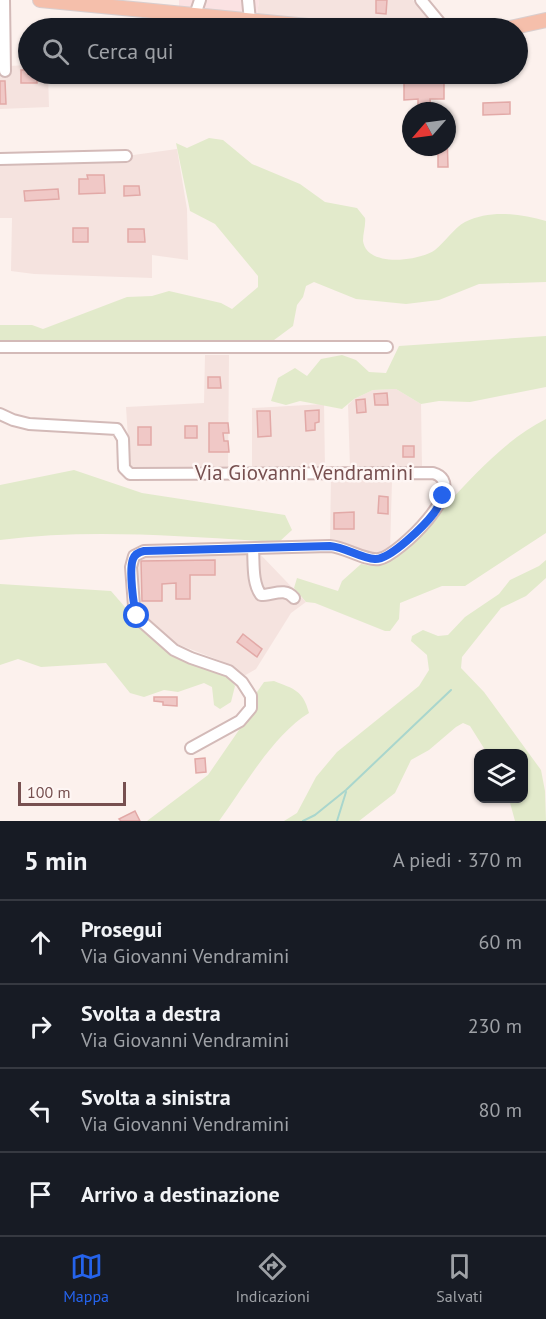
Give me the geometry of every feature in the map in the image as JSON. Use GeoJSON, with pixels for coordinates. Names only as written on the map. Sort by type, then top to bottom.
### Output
{"type":"FeatureCollection","features":[{"type":"Feature","properties":{"kind":"main road"},"geometry":{"type":"LineString","coordinates":[[40,0],[222,18]]}},
{"type":"Feature","properties":{"kind":"main road"},"geometry":{"type":"LineString","coordinates":[[528,24],[546,20]]}},
{"type":"Feature","properties":{"kind":"street"},"geometry":{"type":"LineString","coordinates":[[4,0],[5,71]]}},
{"type":"Feature","properties":{"kind":"street"},"geometry":{"type":"LineString","coordinates":[[195,15],[200,0]]}},
{"type":"Feature","properties":{"kind":"street"},"geometry":{"type":"LineString","coordinates":[[248,0],[250,18]]}},
{"type":"Feature","properties":{"kind":"street"},"geometry":{"type":"LineString","coordinates":[[421,0],[436,18]]}},
{"type":"Feature","properties":{"kind":"street"},"geometry":{"type":"LineString","coordinates":[[0,159],[126,156]]}},
{"type":"Feature","properties":{"kind":"street"},"geometry":{"type":"LineString","coordinates":[[0,347],[387,346]]}},
{"type":"Feature","properties":{"kind":"street","name":"Via Giovanni Vendramini"},"geometry":{"type":"LineString","coordinates":[[0,414],[29,424],[115,428],[121,433],[123,439],[124,468],[130,474],[427,473],[437,474],[443,481],[443,496],[434,514],[397,548],[383,557],[373,558],[330,546],[138,552],[132,561],[134,606],[143,624],[182,654],[229,671],[242,682],[251,696],[251,708],[244,718],[234,726],[191,748]]}},
{"type":"Feature","properties":{"kind":"street"},"geometry":{"type":"LineString","coordinates":[[253,549],[258,592],[261,595],[287,593],[294,598]]}},
{"type":"Feature","properties":{"kind":"shaded area"},"geometry":{"type":"Polygon","coordinates":[[[179,0],[259,0],[257,15],[179,8],[179,0]]]}},
{"type":"Feature","properties":{"kind":"shaded area"},"geometry":{"type":"Polygon","coordinates":[[[259,0],[413,0],[426,18],[293,18],[257,15],[259,0]]]}},
{"type":"Feature","properties":{"kind":"shaded area"},"geometry":{"type":"Polygon","coordinates":[[[9,66],[18,66],[18,84],[48,84],[49,107],[0,109],[0,72],[9,66]]]}},
{"type":"Feature","properties":{"kind":"shaded area"},"geometry":{"type":"Polygon","coordinates":[[[177,149],[187,209],[188,260],[152,255],[152,278],[34,274],[11,271],[12,218],[0,218],[0,164],[126,156],[177,149]]]}},
{"type":"Feature","properties":{"kind":"shaded area"},"geometry":{"type":"Polygon","coordinates":[[[205,355],[229,355],[228,469],[130,468],[126,407],[204,403],[205,355]]]}},
{"type":"Feature","properties":{"kind":"shaded area"},"geometry":{"type":"Polygon","coordinates":[[[396,389],[421,404],[422,466],[417,468],[350,467],[348,405],[354,399],[373,390],[396,389]]]}},
{"type":"Feature","properties":{"kind":"shaded area"},"geometry":{"type":"Polygon","coordinates":[[[324,404],[325,468],[252,467],[252,408],[324,404]]]}},
{"type":"Feature","properties":{"kind":"shaded area"},"geometry":{"type":"Polygon","coordinates":[[[351,477],[352,480],[357,480],[357,477],[388,477],[388,480],[392,481],[390,550],[380,555],[363,553],[346,543],[330,540],[331,478],[351,477]]]}},
{"type":"Feature","properties":{"kind":"shaded area"},"geometry":{"type":"Polygon","coordinates":[[[260,554],[306,602],[291,613],[256,669],[244,676],[221,661],[172,642],[140,613],[137,560],[145,556],[260,554]]]}},
{"type":"Feature","properties":{"kind":"green space"},"geometry":{"type":"Polygon","coordinates":[[[209,138],[223,140],[252,164],[300,184],[325,202],[357,208],[365,218],[363,241],[367,250],[383,259],[406,259],[427,254],[435,250],[465,222],[485,215],[506,214],[546,221],[546,282],[479,284],[439,300],[406,304],[356,299],[314,282],[306,286],[303,297],[297,305],[293,326],[270,343],[0,342],[0,325],[32,325],[43,329],[127,297],[152,296],[169,291],[221,303],[232,309],[258,287],[258,276],[215,224],[190,211],[176,143],[187,148],[209,138]]]}},
{"type":"Feature","properties":{"kind":"green space"},"geometry":{"type":"Polygon","coordinates":[[[546,336],[546,387],[470,402],[439,401],[421,404],[396,389],[373,390],[354,399],[342,409],[300,401],[286,405],[271,401],[278,378],[295,368],[307,376],[321,359],[342,355],[356,360],[369,372],[386,373],[399,346],[546,336]]]}},
{"type":"Feature","properties":{"kind":"green space"},"geometry":{"type":"Polygon","coordinates":[[[546,419],[546,533],[465,586],[442,586],[400,603],[399,619],[390,631],[315,603],[306,602],[294,588],[297,578],[338,591],[342,581],[361,564],[378,566],[386,563],[401,551],[494,456],[510,442],[546,419]]]}},
{"type":"Feature","properties":{"kind":"green space"},"geometry":{"type":"Polygon","coordinates":[[[74,470],[142,493],[285,515],[292,530],[279,542],[105,534],[35,536],[0,540],[0,485],[74,470]]]}},
{"type":"Feature","properties":{"kind":"green space"},"geometry":{"type":"Polygon","coordinates":[[[546,560],[546,578],[526,596],[501,608],[462,657],[461,668],[484,692],[526,749],[484,749],[470,726],[463,723],[429,750],[411,760],[395,793],[359,821],[284,821],[297,813],[316,777],[337,752],[419,686],[429,670],[427,655],[411,641],[412,636],[423,630],[438,636],[448,635],[465,617],[499,594],[510,580],[539,566],[546,560]]]}},
{"type":"Feature","properties":{"kind":"green space"},"geometry":{"type":"Polygon","coordinates":[[[0,584],[111,591],[150,636],[177,656],[227,675],[235,686],[231,702],[220,709],[214,705],[212,687],[204,683],[178,692],[164,690],[144,697],[130,693],[106,663],[41,667],[18,659],[0,665],[0,584]]]}},
{"type":"Feature","properties":{"kind":"green space"},"geometry":{"type":"Polygon","coordinates":[[[274,681],[297,691],[304,699],[309,713],[283,734],[271,748],[219,821],[147,821],[208,775],[250,714],[257,692],[264,682],[274,681]]]}},
{"type":"Feature","properties":{"kind":"green space"},"geometry":{"type":"Polygon","coordinates":[[[528,752],[541,770],[545,791],[546,821],[515,821],[510,803],[528,803],[528,752]]]}},
{"type":"Feature","properties":{"kind":"building"},"geometry":{"type":"Polygon","coordinates":[[[376,0],[387,0],[386,14],[376,13],[376,0]]]}},
{"type":"Feature","properties":{"kind":"building"},"geometry":{"type":"Polygon","coordinates":[[[0,81],[5,81],[6,104],[0,104],[0,81]]]}},
{"type":"Feature","properties":{"kind":"building"},"geometry":{"type":"Polygon","coordinates":[[[404,84],[444,84],[444,99],[418,102],[418,99],[404,100],[404,84]]]}},
{"type":"Feature","properties":{"kind":"building"},"geometry":{"type":"Polygon","coordinates":[[[510,102],[510,114],[483,115],[483,103],[510,102]]]}},
{"type":"Feature","properties":{"kind":"building"},"geometry":{"type":"Polygon","coordinates":[[[438,156],[448,156],[448,167],[438,167],[438,156]]]}},
{"type":"Feature","properties":{"kind":"building"},"geometry":{"type":"Polygon","coordinates":[[[87,175],[104,175],[105,193],[79,194],[79,179],[88,179],[87,175]]]}},
{"type":"Feature","properties":{"kind":"building"},"geometry":{"type":"Polygon","coordinates":[[[124,186],[139,186],[140,195],[124,196],[124,186]]]}},
{"type":"Feature","properties":{"kind":"building"},"geometry":{"type":"Polygon","coordinates":[[[58,189],[59,199],[25,201],[24,191],[58,189]]]}},
{"type":"Feature","properties":{"kind":"building"},"geometry":{"type":"Polygon","coordinates":[[[73,228],[88,228],[88,242],[73,242],[73,228]]]}},
{"type":"Feature","properties":{"kind":"building"},"geometry":{"type":"Polygon","coordinates":[[[128,229],[144,229],[145,242],[128,242],[128,229]]]}},
{"type":"Feature","properties":{"kind":"building"},"geometry":{"type":"Polygon","coordinates":[[[208,377],[220,377],[221,388],[208,388],[208,377]]]}},
{"type":"Feature","properties":{"kind":"building"},"geometry":{"type":"Polygon","coordinates":[[[387,393],[388,405],[375,405],[374,394],[387,393]]]}},
{"type":"Feature","properties":{"kind":"building"},"geometry":{"type":"Polygon","coordinates":[[[365,399],[366,412],[357,413],[356,400],[365,399]]]}},
{"type":"Feature","properties":{"kind":"building"},"geometry":{"type":"Polygon","coordinates":[[[319,410],[319,422],[315,423],[315,430],[306,431],[305,411],[319,410]]]}},
{"type":"Feature","properties":{"kind":"building"},"geometry":{"type":"Polygon","coordinates":[[[257,411],[270,411],[271,436],[258,437],[257,411]]]}},
{"type":"Feature","properties":{"kind":"building"},"geometry":{"type":"Polygon","coordinates":[[[209,423],[228,423],[229,433],[223,433],[224,441],[228,441],[229,452],[209,452],[209,423]]]}},
{"type":"Feature","properties":{"kind":"building"},"geometry":{"type":"Polygon","coordinates":[[[185,426],[197,426],[197,438],[185,438],[185,426]]]}},
{"type":"Feature","properties":{"kind":"building"},"geometry":{"type":"Polygon","coordinates":[[[138,427],[151,427],[151,445],[138,445],[138,427]]]}},
{"type":"Feature","properties":{"kind":"building"},"geometry":{"type":"Polygon","coordinates":[[[403,446],[414,446],[414,457],[403,457],[403,446]]]}},
{"type":"Feature","properties":{"kind":"building"},"geometry":{"type":"Polygon","coordinates":[[[379,496],[388,497],[388,514],[378,513],[379,496]]]}},
{"type":"Feature","properties":{"kind":"building"},"geometry":{"type":"Polygon","coordinates":[[[354,512],[354,529],[334,529],[334,513],[354,512]]]}},
{"type":"Feature","properties":{"kind":"building"},"geometry":{"type":"Polygon","coordinates":[[[215,560],[215,575],[190,575],[190,599],[176,599],[176,583],[162,584],[162,601],[142,601],[141,561],[215,560]]]}},
{"type":"Feature","properties":{"kind":"building"},"geometry":{"type":"Polygon","coordinates":[[[243,634],[262,649],[257,657],[237,642],[243,634]]]}},
{"type":"Feature","properties":{"kind":"building"},"geometry":{"type":"Polygon","coordinates":[[[154,697],[177,697],[177,706],[163,705],[163,702],[154,701],[154,697]]]}},
{"type":"Feature","properties":{"kind":"building"},"geometry":{"type":"Polygon","coordinates":[[[205,758],[206,772],[196,773],[195,759],[205,758]]]}},
{"type":"Feature","properties":{"kind":"building"},"geometry":{"type":"Polygon","coordinates":[[[135,811],[140,821],[121,821],[119,819],[135,811]]]}},
{"type":"Feature","properties":{"kind":"waterway"},"geometry":{"type":"LineString","coordinates":[[303,821],[315,815],[346,790],[451,690]]}},
{"type":"Feature","properties":{"kind":"waterway"},"geometry":{"type":"LineString","coordinates":[[337,821],[346,792]]}},
{"type":"Feature","properties":{"kind":"route"},"geometry":{"type":"LineString","coordinates":[[137,616],[131,567],[134,556],[138,552],[330,546],[375,559],[388,555],[434,514],[443,496]]}}]}
